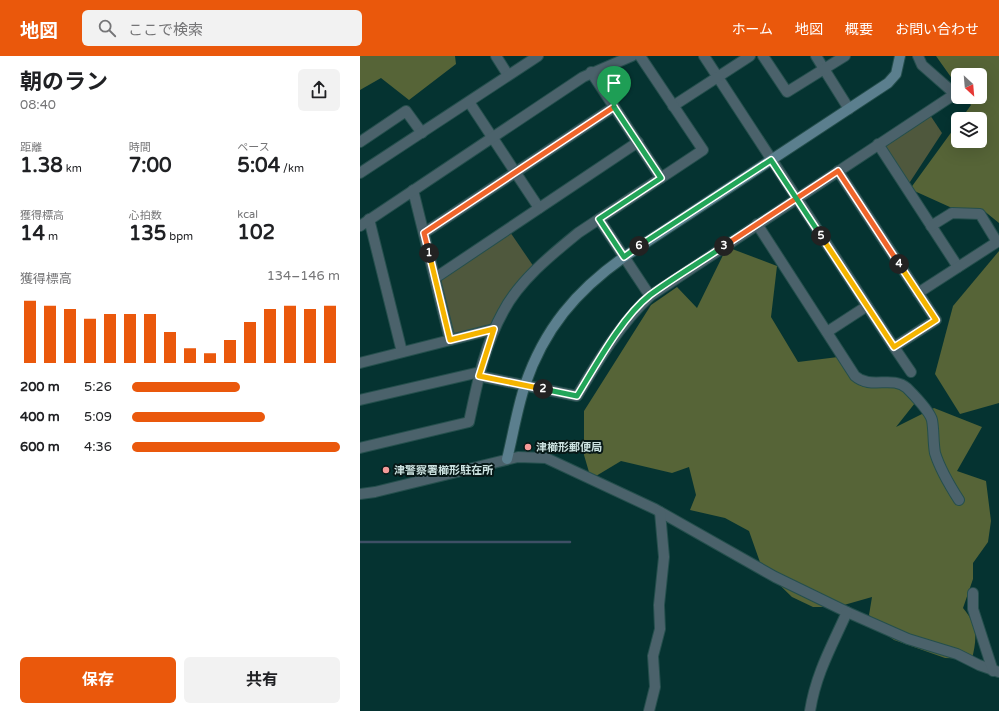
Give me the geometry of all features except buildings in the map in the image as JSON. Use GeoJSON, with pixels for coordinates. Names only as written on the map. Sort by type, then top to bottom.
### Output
{"type":"FeatureCollection","features":[{"type":"Feature","properties":{"kind":"street"},"geometry":{"type":"LineString","coordinates":[[496,56],[508,75]]}},
{"type":"Feature","properties":{"kind":"street"},"geometry":{"type":"LineString","coordinates":[[360,173],[538,56]]}},
{"type":"Feature","properties":{"kind":"street"},"geometry":{"type":"LineString","coordinates":[[360,226],[591,72],[632,56]]}},
{"type":"Feature","properties":{"kind":"street"},"geometry":{"type":"LineString","coordinates":[[360,448],[469,422],[479,374],[494,329],[503,310],[526,281],[563,245],[599,219],[703,150],[640,56]]}},
{"type":"Feature","properties":{"kind":"street"},"geometry":{"type":"LineString","coordinates":[[704,56],[911,372]]}},
{"type":"Feature","properties":{"kind":"street"},"geometry":{"type":"LineString","coordinates":[[673,106],[750,56]]}},
{"type":"Feature","properties":{"kind":"street"},"geometry":{"type":"LineString","coordinates":[[763,56],[787,92],[845,56]]}},
{"type":"Feature","properties":{"kind":"street"},"geometry":{"type":"LineString","coordinates":[[816,56],[849,109]]}},
{"type":"Feature","properties":{"kind":"street"},"geometry":{"type":"LineString","coordinates":[[507,459],[525,386],[539,349],[562,313],[604,272],[624,257],[888,82],[896,74],[900,56]]}},
{"type":"Feature","properties":{"kind":"street"},"geometry":{"type":"LineString","coordinates":[[361,397],[479,374],[525,386],[577,396],[594,367],[628,318],[650,296],[955,94],[922,65],[918,56]]}},
{"type":"Feature","properties":{"kind":"street"},"geometry":{"type":"LineString","coordinates":[[591,72],[661,178]]}},
{"type":"Feature","properties":{"kind":"street"},"geometry":{"type":"LineString","coordinates":[[469,102],[539,208]]}},
{"type":"Feature","properties":{"kind":"street"},"geometry":{"type":"LineString","coordinates":[[424,233],[614,107]]}},
{"type":"Feature","properties":{"kind":"street"},"geometry":{"type":"LineString","coordinates":[[360,142],[406,111],[422,133]]}},
{"type":"Feature","properties":{"kind":"street"},"geometry":{"type":"LineString","coordinates":[[435,278],[638,142]]}},
{"type":"Feature","properties":{"kind":"street"},"geometry":{"type":"LineString","coordinates":[[878,144],[958,267]]}},
{"type":"Feature","properties":{"kind":"street"},"geometry":{"type":"LineString","coordinates":[[838,171],[936,320],[894,347]]}},
{"type":"Feature","properties":{"kind":"street"},"geometry":{"type":"LineString","coordinates":[[413,190],[450,340]]}},
{"type":"Feature","properties":{"kind":"street"},"geometry":{"type":"LineString","coordinates":[[918,293],[997,242],[980,214],[952,213],[931,226]]}},
{"type":"Feature","properties":{"kind":"street"},"geometry":{"type":"LineString","coordinates":[[369,219],[402,352]]}},
{"type":"Feature","properties":{"kind":"street"},"geometry":{"type":"LineString","coordinates":[[599,219],[650,296]]}},
{"type":"Feature","properties":{"kind":"street"},"geometry":{"type":"LineString","coordinates":[[757,224],[851,370],[859,380],[873,384],[891,382],[901,384],[907,388],[929,414],[938,460],[959,500]]}},
{"type":"Feature","properties":{"kind":"street"},"geometry":{"type":"LineString","coordinates":[[827,332],[867,306]]}},
{"type":"Feature","properties":{"kind":"street"},"geometry":{"type":"LineString","coordinates":[[360,363],[494,329]]}},
{"type":"Feature","properties":{"kind":"street"},"geometry":{"type":"LineString","coordinates":[[360,494],[375,492],[507,459],[518,457],[546,458],[660,512],[775,577],[847,612],[908,639],[957,654],[996,671]]}},
{"type":"Feature","properties":{"kind":"street"},"geometry":{"type":"LineString","coordinates":[[649,711],[655,687],[653,656],[660,629],[659,605],[664,557],[660,512]]}},
{"type":"Feature","properties":{"kind":"street"},"geometry":{"type":"LineString","coordinates":[[973,592],[973,609],[996,671]]}},
{"type":"Feature","properties":{"kind":"street"},"geometry":{"type":"LineString","coordinates":[[810,711],[814,688],[824,660],[847,612]]}},
{"type":"Feature","properties":{"kind":"green space"},"geometry":{"type":"Polygon","coordinates":[[[360,56],[455,56],[456,64],[409,100],[381,78],[360,90],[360,56]]]}},
{"type":"Feature","properties":{"kind":"green space"},"geometry":{"type":"Polygon","coordinates":[[[936,56],[999,56],[999,223],[983,210],[952,208],[910,189],[951,133],[951,148],[987,148],[987,112],[966,112],[970,104],[987,104],[987,68],[951,68],[951,77],[936,56]]]}},
{"type":"Feature","properties":{"kind":"green space"},"geometry":{"type":"Polygon","coordinates":[[[930,115],[942,133],[908,185],[885,144],[930,115]]]}},
{"type":"Feature","properties":{"kind":"green space"},"geometry":{"type":"Polygon","coordinates":[[[510,232],[534,267],[491,325],[455,334],[452,332],[439,283],[441,279],[510,232]]]}},
{"type":"Feature","properties":{"kind":"green space"},"geometry":{"type":"Polygon","coordinates":[[[727,247],[777,266],[771,317],[798,362],[838,357],[849,376],[860,385],[872,388],[890,387],[902,390],[915,403],[896,427],[934,408],[982,427],[957,471],[986,481],[991,521],[988,542],[973,563],[973,579],[963,608],[968,614],[975,632],[975,645],[972,659],[945,658],[894,640],[881,631],[869,615],[872,597],[837,607],[813,607],[792,597],[762,568],[749,531],[725,518],[690,510],[696,495],[689,467],[672,473],[621,461],[591,479],[584,455],[584,411],[651,305],[677,287],[697,308],[727,247]]]}},
{"type":"Feature","properties":{"kind":"green space"},"geometry":{"type":"Polygon","coordinates":[[[999,251],[999,403],[960,414],[935,374],[953,306],[999,251]]]}},
{"type":"Feature","properties":{"kind":"waterway"},"geometry":{"type":"LineString","coordinates":[[360,542],[570,542]]}},
{"type":"Feature","properties":{"kind":"place","name":"津櫛形郵便局"},"geometry":{"type":"Point","coordinates":[528,447]}},
{"type":"Feature","properties":{"kind":"place","name":"津警察署櫛形駐在所"},"geometry":{"type":"Point","coordinates":[386,470]}},
{"type":"Feature","properties":{"kind":"route"},"geometry":{"type":"LineString","coordinates":[[614,107],[424,233],[450,340],[494,329],[479,376],[577,396],[605,350],[628,318],[645,300],[650,296],[797,198],[838,171],[936,320],[894,347],[797,198],[771,160],[624,257],[599,219],[661,178],[614,107]]}}]}
